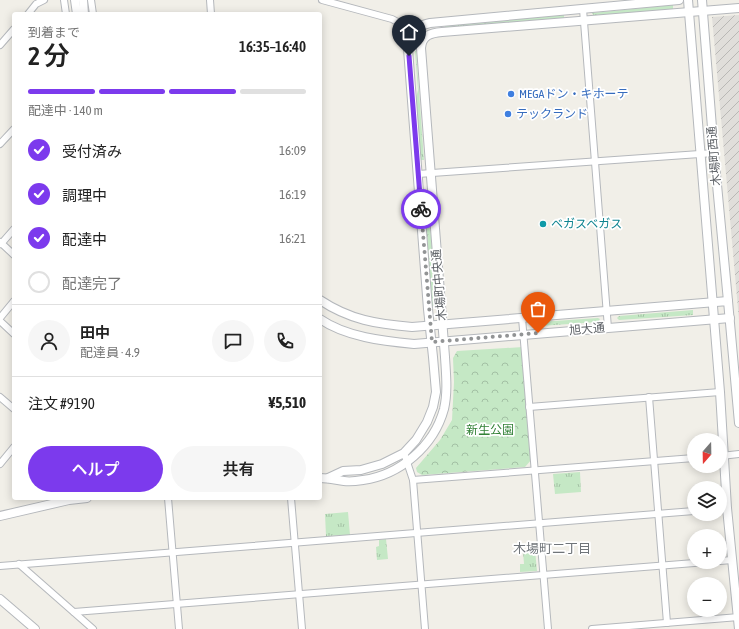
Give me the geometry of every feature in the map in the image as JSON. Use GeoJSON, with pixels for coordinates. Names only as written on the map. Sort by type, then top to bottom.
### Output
{"type":"FeatureCollection","features":[{"type":"Feature","properties":{"kind":"street"},"geometry":{"type":"LineString","coordinates":[[30,12],[36,4],[44,0]]}},
{"type":"Feature","properties":{"kind":"street"},"geometry":{"type":"LineString","coordinates":[[64,0],[66,12]]}},
{"type":"Feature","properties":{"kind":"street"},"geometry":{"type":"LineString","coordinates":[[75,0],[76,12]]}},
{"type":"Feature","properties":{"kind":"street"},"geometry":{"type":"LineString","coordinates":[[83,0],[84,12]]}},
{"type":"Feature","properties":{"kind":"street"},"geometry":{"type":"LineString","coordinates":[[91,0],[93,12]]}},
{"type":"Feature","properties":{"kind":"street"},"geometry":{"type":"LineString","coordinates":[[210,0],[211,12]]}},
{"type":"Feature","properties":{"kind":"street"},"geometry":{"type":"LineString","coordinates":[[322,0],[392,19],[425,37],[432,33],[442,32],[739,8]]}},
{"type":"Feature","properties":{"kind":"street"},"geometry":{"type":"LineString","coordinates":[[414,31],[420,26],[430,23],[680,0]]}},
{"type":"Feature","properties":{"kind":"street","name":"木場町西通"},"geometry":{"type":"LineString","coordinates":[[688,0],[712,302]]}},
{"type":"Feature","properties":{"kind":"street","name":"木場町西通"},"geometry":{"type":"LineString","coordinates":[[702,0],[714,153],[728,301]]}},
{"type":"Feature","properties":{"kind":"street"},"geometry":{"type":"LineString","coordinates":[[583,8],[608,328]]}},
{"type":"Feature","properties":{"kind":"street","name":"木場町中央通"},"geometry":{"type":"LineString","coordinates":[[324,478],[344,471],[361,470],[382,464],[404,453],[416,440],[427,422],[433,407],[436,392],[408,49],[410,37],[414,31]]}},
{"type":"Feature","properties":{"kind":"street"},"geometry":{"type":"LineString","coordinates":[[0,44],[12,34]]}},
{"type":"Feature","properties":{"kind":"street","name":"木場町中央通"},"geometry":{"type":"LineString","coordinates":[[324,478],[345,481],[364,480],[387,474],[408,462],[424,446],[437,426],[444,409],[447,390],[444,341],[421,48],[425,37]]}},
{"type":"Feature","properties":{"kind":"street"},"geometry":{"type":"LineString","coordinates":[[0,144],[12,131]]}},
{"type":"Feature","properties":{"kind":"street"},"geometry":{"type":"LineString","coordinates":[[418,174],[714,153]]}},
{"type":"Feature","properties":{"kind":"street"},"geometry":{"type":"LineString","coordinates":[[12,231],[1,243],[12,253]]}},
{"type":"Feature","properties":{"kind":"street","name":"旭大通"},"geometry":{"type":"LineString","coordinates":[[322,301],[331,308],[353,317],[378,324],[412,328],[728,301]]}},
{"type":"Feature","properties":{"kind":"street"},"geometry":{"type":"LineString","coordinates":[[728,301],[739,423]]}},
{"type":"Feature","properties":{"kind":"street"},"geometry":{"type":"LineString","coordinates":[[712,302],[720,392],[721,433]]}},
{"type":"Feature","properties":{"kind":"street"},"geometry":{"type":"LineString","coordinates":[[0,318],[12,303]]}},
{"type":"Feature","properties":{"kind":"street"},"geometry":{"type":"LineString","coordinates":[[522,318],[548,629]]}},
{"type":"Feature","properties":{"kind":"street","name":"旭大通"},"geometry":{"type":"LineString","coordinates":[[322,320],[348,332],[377,340],[414,344],[730,318]]}},
{"type":"Feature","properties":{"kind":"street"},"geometry":{"type":"LineString","coordinates":[[0,321],[12,332]]}},
{"type":"Feature","properties":{"kind":"street"},"geometry":{"type":"LineString","coordinates":[[530,407],[720,392]]}},
{"type":"Feature","properties":{"kind":"street"},"geometry":{"type":"LineString","coordinates":[[0,396],[12,407]]}},
{"type":"Feature","properties":{"kind":"street"},"geometry":{"type":"LineString","coordinates":[[649,397],[667,623]]}},
{"type":"Feature","properties":{"kind":"street"},"geometry":{"type":"LineString","coordinates":[[0,464],[12,450]]}},
{"type":"Feature","properties":{"kind":"street"},"geometry":{"type":"LineString","coordinates":[[404,453],[413,480],[425,629]]}},
{"type":"Feature","properties":{"kind":"street"},"geometry":{"type":"LineString","coordinates":[[727,455],[739,454]]}},
{"type":"Feature","properties":{"kind":"street"},"geometry":{"type":"LineString","coordinates":[[413,480],[687,459]]}},
{"type":"Feature","properties":{"kind":"street"},"geometry":{"type":"LineString","coordinates":[[0,516],[64,500]]}},
{"type":"Feature","properties":{"kind":"street"},"geometry":{"type":"LineString","coordinates":[[168,500],[179,629]]}},
{"type":"Feature","properties":{"kind":"street"},"geometry":{"type":"LineString","coordinates":[[291,500],[302,629]]}},
{"type":"Feature","properties":{"kind":"street"},"geometry":{"type":"LineString","coordinates":[[0,566],[687,512]]}},
{"type":"Feature","properties":{"kind":"street"},"geometry":{"type":"LineString","coordinates":[[726,521],[732,560],[739,629]]}},
{"type":"Feature","properties":{"kind":"street"},"geometry":{"type":"LineString","coordinates":[[727,560],[732,560]]}},
{"type":"Feature","properties":{"kind":"street"},"geometry":{"type":"LineString","coordinates":[[19,564],[93,629]]}},
{"type":"Feature","properties":{"kind":"street"},"geometry":{"type":"LineString","coordinates":[[74,612],[687,564]]}},
{"type":"Feature","properties":{"kind":"street"},"geometry":{"type":"LineString","coordinates":[[0,599],[34,629]]}},
{"type":"Feature","properties":{"kind":"street"},"geometry":{"type":"LineString","coordinates":[[592,629],[622,628],[738,617]]}},
{"type":"Feature","properties":{"kind":"shaded area"},"geometry":{"type":"Polygon","coordinates":[[[739,15],[739,320],[712,17],[739,15]]]}},
{"type":"Feature","properties":{"kind":"green space"},"geometry":{"type":"Polygon","coordinates":[[[673,5],[673,9],[594,16],[592,13],[673,5]]]}},
{"type":"Feature","properties":{"kind":"green space"},"geometry":{"type":"Polygon","coordinates":[[[564,14],[564,18],[445,28],[445,26],[564,14]]]}},
{"type":"Feature","properties":{"kind":"green space"},"geometry":{"type":"Polygon","coordinates":[[[415,51],[424,160],[421,160],[416,98],[418,90],[415,51]]]}},
{"type":"Feature","properties":{"kind":"green space"},"geometry":{"type":"Polygon","coordinates":[[[424,191],[427,191],[435,306],[432,306],[424,191]]]}},
{"type":"Feature","properties":{"kind":"green space"},"geometry":{"type":"Polygon","coordinates":[[[693,310],[693,315],[619,320],[617,318],[619,316],[693,310]]]}},
{"type":"Feature","properties":{"kind":"green space"},"geometry":{"type":"Polygon","coordinates":[[[600,319],[598,322],[540,326],[538,324],[540,322],[600,319]]]}},
{"type":"Feature","properties":{"kind":"green space","name":"新生公園"},"geometry":{"type":"Polygon","coordinates":[[[523,347],[532,459],[525,467],[422,475],[417,472],[416,468],[440,440],[452,420],[454,382],[453,358],[457,351],[523,347]]]}},
{"type":"Feature","properties":{"kind":"green space"},"geometry":{"type":"Polygon","coordinates":[[[580,472],[581,492],[555,494],[553,474],[580,472]]]}},
{"type":"Feature","properties":{"kind":"green space"},"geometry":{"type":"Polygon","coordinates":[[[348,512],[350,535],[326,536],[325,514],[348,512]]]}},
{"type":"Feature","properties":{"kind":"green space"},"geometry":{"type":"Polygon","coordinates":[[[386,539],[388,559],[377,560],[376,547],[379,546],[379,540],[386,539]]]}},
{"type":"Feature","properties":{"kind":"green space"},"geometry":{"type":"Polygon","coordinates":[[[535,550],[537,571],[520,572],[520,564],[524,564],[523,551],[535,550]]]}},
{"type":"Feature","properties":{"kind":"way so far"},"geometry":{"type":"LineString","coordinates":[[421,209],[428,309],[432,342],[538,333]]}},
{"type":"Feature","properties":{"kind":"place","name":"MEGAドン・キホーテ"},"geometry":{"type":"Point","coordinates":[511,94]}},
{"type":"Feature","properties":{"kind":"place","name":"テックランド"},"geometry":{"type":"Point","coordinates":[508,114]}},
{"type":"Feature","properties":{"kind":"place","name":"ベガスベガス"},"geometry":{"type":"Point","coordinates":[543,224]}},
{"type":"Feature","properties":{"kind":"district","name":"木場町二丁目"},"geometry":{"type":"Point","coordinates":[552,548]}},
{"type":"Feature","properties":{"kind":"route"},"geometry":{"type":"LineString","coordinates":[[409,56],[421,209]]}}]}
